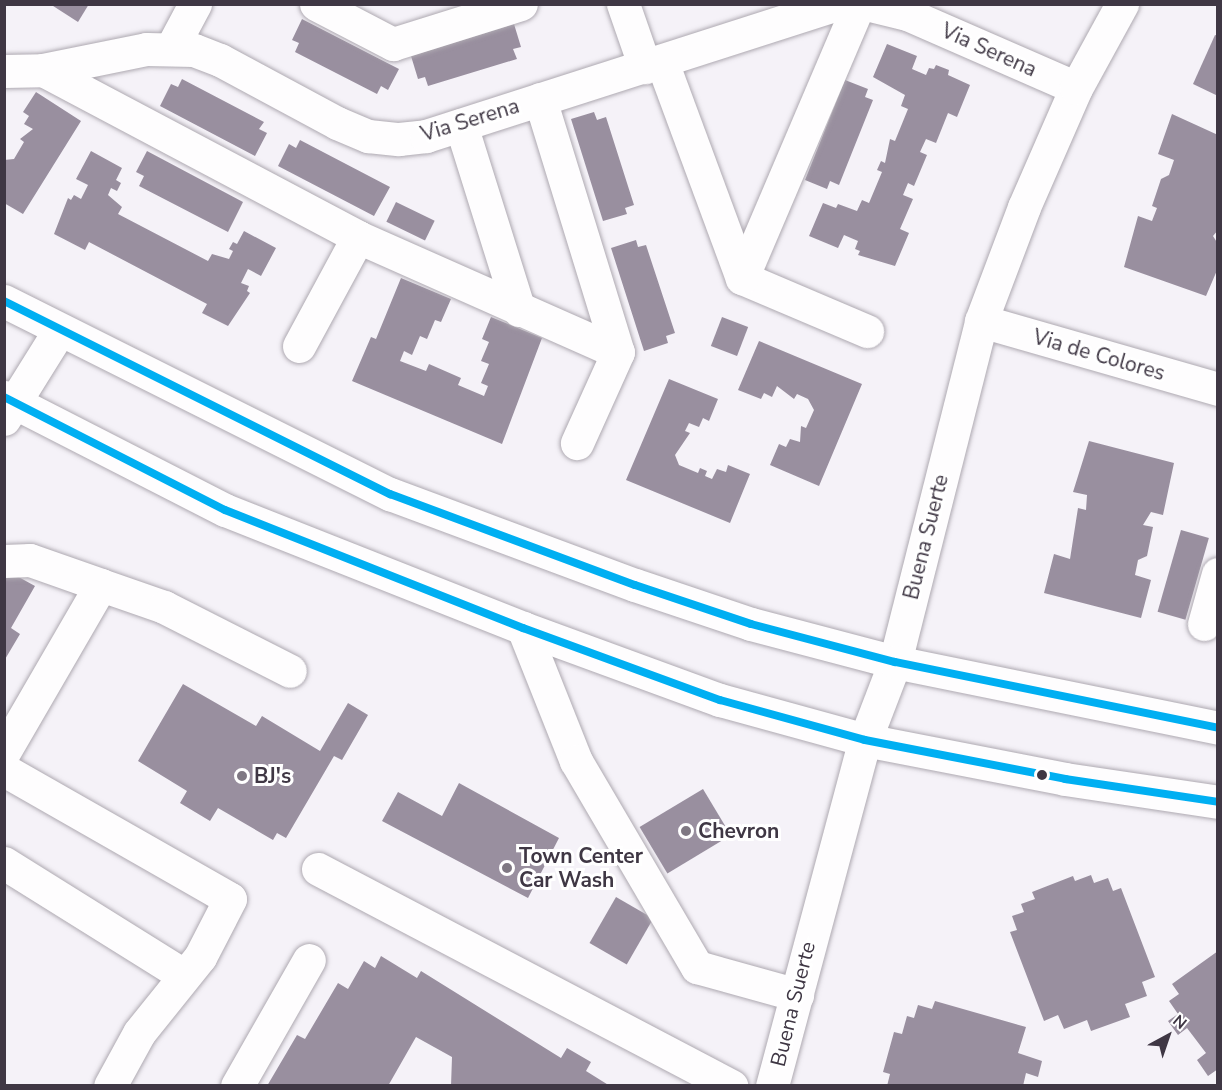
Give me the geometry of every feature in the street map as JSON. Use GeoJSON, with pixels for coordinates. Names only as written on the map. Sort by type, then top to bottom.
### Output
{"type":"FeatureCollection","features":[{"type":"Feature","properties":{"kind":"street"},"geometry":{"type":"LineString","coordinates":[[172,47],[195,4]]}},
{"type":"Feature","properties":{"kind":"street"},"geometry":{"type":"LineString","coordinates":[[316,4],[393,44],[521,4]]}},
{"type":"Feature","properties":{"kind":"street"},"geometry":{"type":"LineString","coordinates":[[623,4],[653,65],[742,278],[867,331]]}},
{"type":"Feature","properties":{"kind":"street","name":"Via Serena"},"geometry":{"type":"LineString","coordinates":[[4,71],[43,70],[146,49],[172,47],[220,60],[336,123],[369,136],[399,139],[426,136],[653,65],[836,4]]}},
{"type":"Feature","properties":{"kind":"street","name":"Buena Suerte"},"geometry":{"type":"LineString","coordinates":[[772,1086],[797,995],[817,907],[865,740],[895,662],[981,321],[1024,207],[1076,88],[1122,4]]}},
{"type":"Feature","properties":{"kind":"street"},"geometry":{"type":"LineString","coordinates":[[742,278],[872,5]]}},
{"type":"Feature","properties":{"kind":"street","name":"Via Serena"},"geometry":{"type":"LineString","coordinates":[[872,5],[907,14],[1076,88]]}},
{"type":"Feature","properties":{"kind":"street"},"geometry":{"type":"LineString","coordinates":[[43,70],[358,237],[519,310],[618,351]]}},
{"type":"Feature","properties":{"kind":"street"},"geometry":{"type":"LineString","coordinates":[[540,99],[618,351],[577,443]]}},
{"type":"Feature","properties":{"kind":"street"},"geometry":{"type":"LineString","coordinates":[[461,125],[519,310]]}},
{"type":"Feature","properties":{"kind":"street"},"geometry":{"type":"LineString","coordinates":[[299,346],[358,237]]}},
{"type":"Feature","properties":{"kind":"street"},"geometry":{"type":"LineString","coordinates":[[7,309],[59,331],[390,494],[751,624],[895,662],[1218,728]]}},
{"type":"Feature","properties":{"kind":"street","name":"Via de Colores"},"geometry":{"type":"LineString","coordinates":[[981,321],[1218,389]]}},
{"type":"Feature","properties":{"kind":"street"},"geometry":{"type":"LineString","coordinates":[[59,331],[8,406],[225,510],[523,628],[720,700],[865,740],[1065,778],[1218,802]]}},
{"type":"Feature","properties":{"kind":"street"},"geometry":{"type":"LineString","coordinates":[[4,561],[30,560],[63,568],[100,585],[164,607],[290,671]]}},
{"type":"Feature","properties":{"kind":"street"},"geometry":{"type":"LineString","coordinates":[[1204,624],[1218,574]]}},
{"type":"Feature","properties":{"kind":"street"},"geometry":{"type":"LineString","coordinates":[[4,752],[100,585]]}},
{"type":"Feature","properties":{"kind":"street"},"geometry":{"type":"LineString","coordinates":[[523,628],[576,761],[697,967],[797,995]]}},
{"type":"Feature","properties":{"kind":"street"},"geometry":{"type":"LineString","coordinates":[[4,770],[230,899],[200,957],[183,975],[139,1033],[110,1086]]}},
{"type":"Feature","properties":{"kind":"street"},"geometry":{"type":"LineString","coordinates":[[4,863],[183,975]]}},
{"type":"Feature","properties":{"kind":"street"},"geometry":{"type":"LineString","coordinates":[[318,869],[731,1086]]}},
{"type":"Feature","properties":{"kind":"street"},"geometry":{"type":"LineString","coordinates":[[237,1086],[309,960]]}},
{"type":"Feature","properties":{"kind":"building"},"geometry":{"type":"Polygon","coordinates":[[[50,4],[89,4],[78,22],[50,4]]]}},
{"type":"Feature","properties":{"kind":"building"},"geometry":{"type":"Polygon","coordinates":[[[302,19],[399,69],[388,90],[381,86],[377,94],[295,52],[299,43],[292,40],[302,19]]]}},
{"type":"Feature","properties":{"kind":"building"},"geometry":{"type":"Polygon","coordinates":[[[514,24],[521,47],[513,49],[517,59],[428,86],[425,77],[418,79],[411,56],[514,24]]]}},
{"type":"Feature","properties":{"kind":"building"},"geometry":{"type":"Polygon","coordinates":[[[1215,35],[1218,36],[1218,96],[1193,84],[1215,35]]]}},
{"type":"Feature","properties":{"kind":"building"},"geometry":{"type":"Polygon","coordinates":[[[887,44],[917,56],[912,69],[926,75],[929,68],[934,69],[936,65],[949,70],[948,75],[970,85],[957,117],[948,113],[936,143],[926,139],[920,152],[927,155],[914,186],[908,183],[903,195],[913,199],[900,229],[909,233],[895,266],[858,255],[860,251],[855,249],[858,241],[844,235],[838,248],[809,236],[823,203],[836,208],[838,204],[857,211],[862,200],[869,203],[882,172],[877,170],[881,161],[885,163],[890,139],[895,141],[908,109],[901,106],[905,95],[873,77],[887,44]]]}},
{"type":"Feature","properties":{"kind":"building"},"geometry":{"type":"Polygon","coordinates":[[[182,79],[264,122],[259,129],[267,133],[255,156],[160,106],[171,84],[178,87],[182,79]]]}},
{"type":"Feature","properties":{"kind":"building"},"geometry":{"type":"Polygon","coordinates":[[[845,80],[868,89],[865,97],[873,100],[839,185],[830,181],[827,189],[805,180],[845,80]]]}},
{"type":"Feature","properties":{"kind":"building"},"geometry":{"type":"Polygon","coordinates":[[[36,92],[81,121],[23,214],[4,203],[4,160],[14,159],[24,142],[20,139],[33,129],[24,124],[29,116],[23,112],[36,92]]]}},
{"type":"Feature","properties":{"kind":"building"},"geometry":{"type":"Polygon","coordinates":[[[594,112],[597,120],[606,117],[634,205],[625,208],[627,214],[603,221],[571,119],[594,112]]]}},
{"type":"Feature","properties":{"kind":"building"},"geometry":{"type":"Polygon","coordinates":[[[1172,114],[1218,135],[1218,230],[1213,236],[1218,244],[1218,268],[1206,296],[1124,267],[1138,216],[1152,221],[1157,208],[1152,206],[1161,179],[1169,175],[1174,160],[1158,154],[1172,114]]]}},
{"type":"Feature","properties":{"kind":"building"},"geometry":{"type":"Polygon","coordinates":[[[300,140],[390,187],[374,216],[278,166],[289,144],[296,148],[300,140]]]}},
{"type":"Feature","properties":{"kind":"building"},"geometry":{"type":"Polygon","coordinates":[[[91,151],[122,168],[116,180],[121,183],[117,191],[111,188],[108,195],[122,207],[118,214],[208,261],[212,254],[229,259],[233,251],[229,249],[233,242],[237,244],[244,231],[276,248],[261,276],[248,269],[241,283],[249,286],[247,291],[250,293],[228,326],[202,313],[207,304],[89,242],[85,250],[54,234],[68,198],[71,200],[74,195],[81,199],[88,185],[76,179],[91,151]]]}},
{"type":"Feature","properties":{"kind":"building"},"geometry":{"type":"Polygon","coordinates":[[[147,151],[243,202],[228,232],[139,186],[144,176],[136,172],[147,151]]]}},
{"type":"Feature","properties":{"kind":"building"},"geometry":{"type":"Polygon","coordinates":[[[396,202],[435,221],[425,241],[386,222],[396,202]]]}},
{"type":"Feature","properties":{"kind":"building"},"geometry":{"type":"Polygon","coordinates":[[[636,240],[638,247],[646,245],[675,333],[666,336],[668,343],[644,351],[611,248],[636,240]]]}},
{"type":"Feature","properties":{"kind":"building"},"geometry":{"type":"Polygon","coordinates":[[[401,278],[451,299],[441,322],[435,320],[427,339],[420,336],[412,355],[404,351],[400,361],[426,371],[429,364],[461,378],[458,385],[484,396],[488,386],[481,383],[489,364],[481,361],[489,342],[482,339],[491,317],[542,338],[502,444],[352,381],[371,337],[376,339],[401,278]]]}},
{"type":"Feature","properties":{"kind":"building"},"geometry":{"type":"Polygon","coordinates":[[[722,317],[748,327],[737,356],[711,346],[722,317]]]}},
{"type":"Feature","properties":{"kind":"building"},"geometry":{"type":"Polygon","coordinates":[[[759,341],[862,384],[819,486],[770,465],[779,444],[786,447],[790,439],[800,442],[801,426],[806,428],[814,410],[808,399],[797,394],[794,399],[777,386],[772,397],[764,393],[761,399],[738,390],[759,341]]]}},
{"type":"Feature","properties":{"kind":"building"},"geometry":{"type":"Polygon","coordinates":[[[669,379],[718,399],[709,421],[703,418],[699,427],[689,423],[685,431],[690,433],[675,455],[679,465],[698,473],[700,468],[707,471],[705,476],[712,479],[717,469],[726,472],[728,465],[750,474],[730,523],[626,480],[669,379]]]}},
{"type":"Feature","properties":{"kind":"building"},"geometry":{"type":"Polygon","coordinates":[[[1089,441],[1174,463],[1163,515],[1151,512],[1143,525],[1153,527],[1147,556],[1138,560],[1135,575],[1151,580],[1141,618],[1044,593],[1054,554],[1070,559],[1078,508],[1086,510],[1087,495],[1073,492],[1089,441]]]}},
{"type":"Feature","properties":{"kind":"building"},"geometry":{"type":"Polygon","coordinates":[[[1181,530],[1209,538],[1185,620],[1158,612],[1181,530]]]}},
{"type":"Feature","properties":{"kind":"building"},"geometry":{"type":"Polygon","coordinates":[[[4,569],[35,586],[11,628],[20,634],[4,661],[4,569]]]}},
{"type":"Feature","properties":{"kind":"building","name":"BJ's"},"geometry":{"type":"Polygon","coordinates":[[[183,684],[256,726],[262,716],[320,751],[348,703],[368,715],[342,760],[334,756],[286,838],[277,833],[273,840],[218,808],[210,821],[180,803],[187,791],[138,761],[183,684]]]}},
{"type":"Feature","properties":{"kind":"building","name":"Town Center Car Wash"},"geometry":{"type":"Polygon","coordinates":[[[459,783],[559,838],[528,898],[382,821],[398,792],[442,816],[459,783]]]}},
{"type":"Feature","properties":{"kind":"building","name":"Chevron"},"geometry":{"type":"Polygon","coordinates":[[[703,789],[731,835],[667,873],[640,827],[703,789]]]}},
{"type":"Feature","properties":{"kind":"building"},"geometry":{"type":"Polygon","coordinates":[[[1091,875],[1094,883],[1108,878],[1113,891],[1121,888],[1155,977],[1142,982],[1147,996],[1125,1004],[1130,1017],[1091,1031],[1087,1020],[1064,1029],[1058,1015],[1044,1021],[1010,932],[1017,930],[1012,916],[1024,912],[1021,904],[1035,899],[1032,892],[1073,876],[1075,881],[1091,875]]]}},
{"type":"Feature","properties":{"kind":"building"},"geometry":{"type":"Polygon","coordinates":[[[616,897],[653,918],[627,964],[590,943],[616,897]]]}},
{"type":"Feature","properties":{"kind":"building"},"geometry":{"type":"Polygon","coordinates":[[[1218,951],[1218,1069],[1208,1076],[1197,1060],[1206,1053],[1187,1028],[1178,1035],[1168,1021],[1178,1014],[1169,1001],[1179,994],[1172,984],[1218,951]]]}},
{"type":"Feature","properties":{"kind":"building"},"geometry":{"type":"Polygon","coordinates":[[[381,956],[417,978],[421,971],[561,1058],[567,1048],[591,1062],[586,1071],[610,1086],[451,1086],[452,1057],[416,1037],[388,1086],[267,1086],[297,1035],[305,1039],[338,983],[348,989],[364,961],[375,968],[381,956]]]}},
{"type":"Feature","properties":{"kind":"building"},"geometry":{"type":"Polygon","coordinates":[[[935,1001],[1026,1027],[1018,1053],[1042,1061],[1038,1077],[1026,1073],[1023,1086],[887,1086],[890,1074],[883,1072],[894,1032],[902,1034],[907,1016],[914,1018],[918,1005],[932,1009],[935,1001]]]}},
{"type":"Feature","properties":{"kind":"transit line"},"geometry":{"type":"LineString","coordinates":[[4,301],[390,494],[635,585],[751,624],[895,662],[1218,728]]}},
{"type":"Feature","properties":{"kind":"transit line"},"geometry":{"type":"LineString","coordinates":[[4,397],[225,510],[523,628],[720,700],[865,740],[1065,779],[1218,802]]}},
{"type":"Feature","properties":{"kind":"place","name":"BJ's"},"geometry":{"type":"Point","coordinates":[242,776]}},
{"type":"Feature","properties":{"kind":"place","name":"Chevron"},"geometry":{"type":"Point","coordinates":[686,831]}},
{"type":"Feature","properties":{"kind":"place","name":"Town Center Car Wash"},"geometry":{"type":"Point","coordinates":[507,868]}}]}
